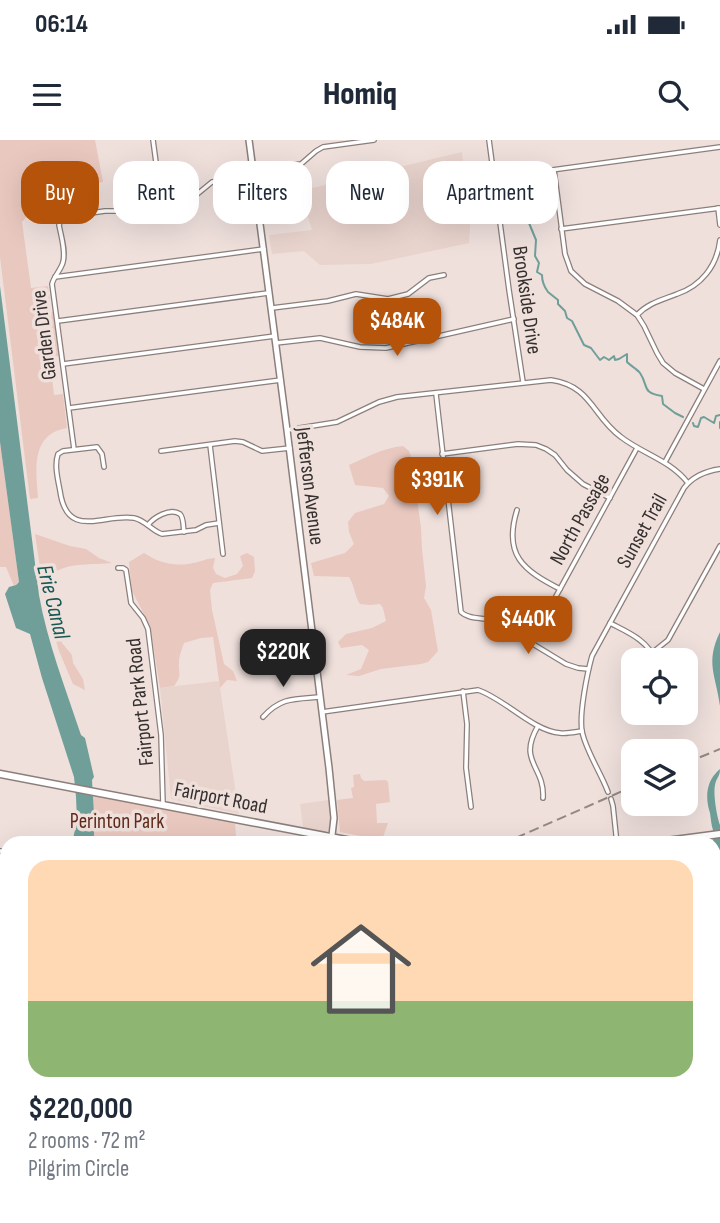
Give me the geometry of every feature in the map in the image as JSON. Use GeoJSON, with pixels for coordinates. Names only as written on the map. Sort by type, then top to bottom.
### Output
{"type":"FeatureCollection","features":[{"type":"Feature","properties":{"kind":"main road","name":"Fairport Road"},"geometry":{"type":"LineString","coordinates":[[0,774],[163,804],[313,836]]}},
{"type":"Feature","properties":{"kind":"main road"},"geometry":{"type":"LineString","coordinates":[[702,836],[720,834]]}},
{"type":"Feature","properties":{"kind":"street"},"geometry":{"type":"LineString","coordinates":[[153,140],[156,161]]}},
{"type":"Feature","properties":{"kind":"street","name":"Jefferson Avenue"},"geometry":{"type":"LineString","coordinates":[[249,140],[252,161]]}},
{"type":"Feature","properties":{"kind":"street","name":"Garden Drive"},"geometry":{"type":"LineString","coordinates":[[304,161],[323,147],[374,140]]}},
{"type":"Feature","properties":{"kind":"street","name":"Brookside Drive"},"geometry":{"type":"LineString","coordinates":[[489,140],[492,161]]}},
{"type":"Feature","properties":{"kind":"street"},"geometry":{"type":"LineString","coordinates":[[558,169],[720,148]]}},
{"type":"Feature","properties":{"kind":"street","name":"Garden Drive"},"geometry":{"type":"LineString","coordinates":[[199,193],[213,182]]}},
{"type":"Feature","properties":{"kind":"street"},"geometry":{"type":"LineString","coordinates":[[558,204],[566,261],[575,275],[585,284],[618,301],[637,315],[666,366],[704,389]]}},
{"type":"Feature","properties":{"kind":"street"},"geometry":{"type":"LineString","coordinates":[[561,229],[719,208],[720,225]]}},
{"type":"Feature","properties":{"kind":"street","name":"Garden Drive"},"geometry":{"type":"LineString","coordinates":[[74,449],[52,284],[64,258],[59,225],[64,217],[113,211]]}},
{"type":"Feature","properties":{"kind":"street","name":"Jefferson Avenue"},"geometry":{"type":"LineString","coordinates":[[260,224],[322,712],[334,818],[332,836]]}},
{"type":"Feature","properties":{"kind":"street","name":"Brookside Drive"},"geometry":{"type":"LineString","coordinates":[[501,224],[523,382]]}},
{"type":"Feature","properties":{"kind":"street"},"geometry":{"type":"LineString","coordinates":[[637,315],[650,304],[686,291],[702,279],[715,260],[720,240]]}},
{"type":"Feature","properties":{"kind":"street"},"geometry":{"type":"LineString","coordinates":[[55,276],[264,249]]}},
{"type":"Feature","properties":{"kind":"street"},"geometry":{"type":"LineString","coordinates":[[272,308],[328,301],[356,294],[387,299],[408,294],[429,278],[444,275]]}},
{"type":"Feature","properties":{"kind":"street"},"geometry":{"type":"LineString","coordinates":[[58,321],[270,293]]}},
{"type":"Feature","properties":{"kind":"street"},"geometry":{"type":"LineString","coordinates":[[63,364],[276,340],[320,338],[386,348],[514,319]]}},
{"type":"Feature","properties":{"kind":"street"},"geometry":{"type":"LineString","coordinates":[[664,462],[720,362]]}},
{"type":"Feature","properties":{"kind":"street"},"geometry":{"type":"LineString","coordinates":[[69,408],[281,380]]}},
{"type":"Feature","properties":{"kind":"street"},"geometry":{"type":"LineString","coordinates":[[287,429],[337,422],[391,398],[551,380],[575,387],[614,431],[637,448],[679,471],[688,483],[700,475],[720,469]]}},
{"type":"Feature","properties":{"kind":"street"},"geometry":{"type":"LineString","coordinates":[[436,393],[460,609],[465,616],[495,621],[566,664],[588,669]]}},
{"type":"Feature","properties":{"kind":"street"},"geometry":{"type":"LineString","coordinates":[[161,451],[238,441],[262,451],[290,448]]}},
{"type":"Feature","properties":{"kind":"street"},"geometry":{"type":"LineString","coordinates":[[442,454],[518,444],[539,446],[555,455],[583,484],[610,498]]}},
{"type":"Feature","properties":{"kind":"street"},"geometry":{"type":"LineString","coordinates":[[210,445],[223,554]]}},
{"type":"Feature","properties":{"kind":"street"},"geometry":{"type":"LineString","coordinates":[[104,467],[102,454],[97,447],[61,451],[56,458],[63,505],[69,514],[82,522],[132,518],[162,534],[184,532],[219,523]]}},
{"type":"Feature","properties":{"kind":"street","name":"North Passage"},"geometry":{"type":"LineString","coordinates":[[531,643],[637,448]]}},
{"type":"Feature","properties":{"kind":"street","name":"Sunset Trail"},"geometry":{"type":"LineString","coordinates":[[608,792],[582,731],[588,669],[595,650],[688,483]]}},
{"type":"Feature","properties":{"kind":"street"},"geometry":{"type":"LineString","coordinates":[[517,510],[512,535],[516,553],[532,573],[560,589]]}},
{"type":"Feature","properties":{"kind":"street"},"geometry":{"type":"LineString","coordinates":[[148,525],[159,514],[180,514],[184,532]]}},
{"type":"Feature","properties":{"kind":"street"},"geometry":{"type":"LineString","coordinates":[[660,648],[671,635],[720,545]]}},
{"type":"Feature","properties":{"kind":"street","name":"Fairport Park Road"},"geometry":{"type":"LineString","coordinates":[[118,568],[127,572],[131,603],[148,629],[161,735],[163,804]]}},
{"type":"Feature","properties":{"kind":"street"},"geometry":{"type":"LineString","coordinates":[[610,623],[639,639],[648,648]]}},
{"type":"Feature","properties":{"kind":"street"},"geometry":{"type":"LineString","coordinates":[[322,712],[478,690],[538,726],[564,734],[582,731]]}},
{"type":"Feature","properties":{"kind":"street"},"geometry":{"type":"LineString","coordinates":[[463,691],[467,724],[466,768],[471,807]]}},
{"type":"Feature","properties":{"kind":"street"},"geometry":{"type":"LineString","coordinates":[[263,717],[282,702],[320,696]]}},
{"type":"Feature","properties":{"kind":"street"},"geometry":{"type":"LineString","coordinates":[[538,726],[530,743],[530,751],[543,798]]}},
{"type":"Feature","properties":{"kind":"street"},"geometry":{"type":"LineString","coordinates":[[611,799],[616,836]]}},
{"type":"Feature","properties":{"kind":"shaded area"},"geometry":{"type":"Polygon","coordinates":[[[462,152],[463,161],[425,161],[462,152]]]}},
{"type":"Feature","properties":{"kind":"shaded area"},"geometry":{"type":"Polygon","coordinates":[[[423,161],[423,224],[470,224],[469,243],[371,264],[320,265],[304,251],[272,254],[269,235],[312,230],[312,188],[326,185],[326,224],[409,224],[409,165],[423,161]]]}},
{"type":"Feature","properties":{"kind":"shaded area"},"geometry":{"type":"Polygon","coordinates":[[[219,681],[239,814],[171,799],[160,688],[219,681]]]}},
{"type":"Feature","properties":{"kind":"shaded area"},"geometry":{"type":"Polygon","coordinates":[[[329,800],[330,829],[325,832],[303,827],[300,804],[329,800]]]}},
{"type":"Feature","properties":{"kind":"green space"},"geometry":{"type":"Polygon","coordinates":[[[0,140],[95,140],[99,161],[21,161],[21,224],[31,288],[48,286],[50,301],[33,303],[34,314],[53,312],[59,356],[45,358],[43,364],[51,369],[54,395],[63,394],[67,428],[55,432],[41,446],[36,477],[38,498],[30,499],[0,257],[0,140]]]}},
{"type":"Feature","properties":{"kind":"green space"},"geometry":{"type":"Polygon","coordinates":[[[99,161],[103,182],[99,183],[99,161]]]}},
{"type":"Feature","properties":{"kind":"green space"},"geometry":{"type":"Polygon","coordinates":[[[0,442],[19,582],[14,586],[6,567],[0,567],[0,442]]]}},
{"type":"Feature","properties":{"kind":"green space"},"geometry":{"type":"Polygon","coordinates":[[[403,446],[409,451],[416,469],[426,586],[424,598],[431,610],[438,651],[428,662],[421,664],[381,669],[359,676],[346,675],[361,669],[369,650],[362,645],[341,648],[338,642],[346,634],[372,628],[386,621],[383,608],[380,604],[360,604],[349,577],[314,576],[311,563],[345,553],[354,544],[348,522],[355,513],[384,504],[389,496],[383,488],[355,485],[349,465],[382,451],[403,446]]]}},
{"type":"Feature","properties":{"kind":"green space"},"geometry":{"type":"Polygon","coordinates":[[[35,534],[86,549],[112,563],[73,566],[52,574],[53,601],[62,643],[72,655],[85,690],[73,684],[59,651],[46,607],[35,534]]]}},
{"type":"Feature","properties":{"kind":"green space"},"geometry":{"type":"Polygon","coordinates":[[[144,553],[161,562],[174,564],[215,558],[213,568],[216,574],[225,578],[237,574],[243,566],[240,556],[247,553],[254,557],[255,571],[252,578],[213,583],[210,590],[224,664],[233,671],[237,681],[227,680],[220,688],[213,637],[201,638],[184,643],[179,660],[178,679],[174,686],[160,688],[150,626],[132,591],[129,562],[144,553]]]}},
{"type":"Feature","properties":{"kind":"green space"},"geometry":{"type":"Polygon","coordinates":[[[360,774],[364,781],[388,782],[390,802],[376,804],[377,823],[388,823],[383,836],[340,832],[337,800],[353,798],[353,775],[360,774]]]}},
{"type":"Feature","properties":{"kind":"green space","name":"Perinton Park"},"geometry":{"type":"Polygon","coordinates":[[[93,795],[227,821],[235,824],[236,836],[94,836],[93,795]]]}},
{"type":"Feature","properties":{"kind":"water"},"geometry":{"type":"Polygon","coordinates":[[[0,286],[39,595],[52,648],[81,735],[85,738],[94,777],[94,836],[74,836],[77,821],[74,777],[30,634],[16,628],[5,594],[9,587],[19,582],[0,442],[0,286]]]}},
{"type":"Feature","properties":{"kind":"water"},"geometry":{"type":"Polygon","coordinates":[[[720,632],[720,706],[712,661],[720,632]]]}},
{"type":"Feature","properties":{"kind":"water"},"geometry":{"type":"Polygon","coordinates":[[[720,769],[715,794],[720,836],[713,836],[708,807],[707,795],[712,779],[720,769]]]}},
{"type":"Feature","properties":{"kind":"waterway"},"geometry":{"type":"LineString","coordinates":[[529,224],[536,240],[535,256],[539,263],[537,272],[542,275],[548,292],[558,300],[567,318],[572,321],[584,345],[591,348],[600,360],[604,357],[609,360],[614,356],[615,360],[627,354],[627,362],[640,373],[648,391],[662,396],[663,404],[683,417]]}},
{"type":"Feature","properties":{"kind":"waterway"},"geometry":{"type":"LineString","coordinates":[[693,423],[698,427],[704,417],[714,423],[716,416],[720,415]]}},
{"type":"Feature","properties":{"kind":"waterway"},"geometry":{"type":"LineString","coordinates":[[720,422],[720,428]]}},
{"type":"Feature","properties":{"kind":"railway"},"geometry":{"type":"LineString","coordinates":[[698,758],[720,749]]}},
{"type":"Feature","properties":{"kind":"railway"},"geometry":{"type":"LineString","coordinates":[[520,836],[621,792]]}},
{"type":"Feature","properties":{"kind":"water label","name":"Erie Canal"},"geometry":{"type":"Point","coordinates":[53,602]}}]}
